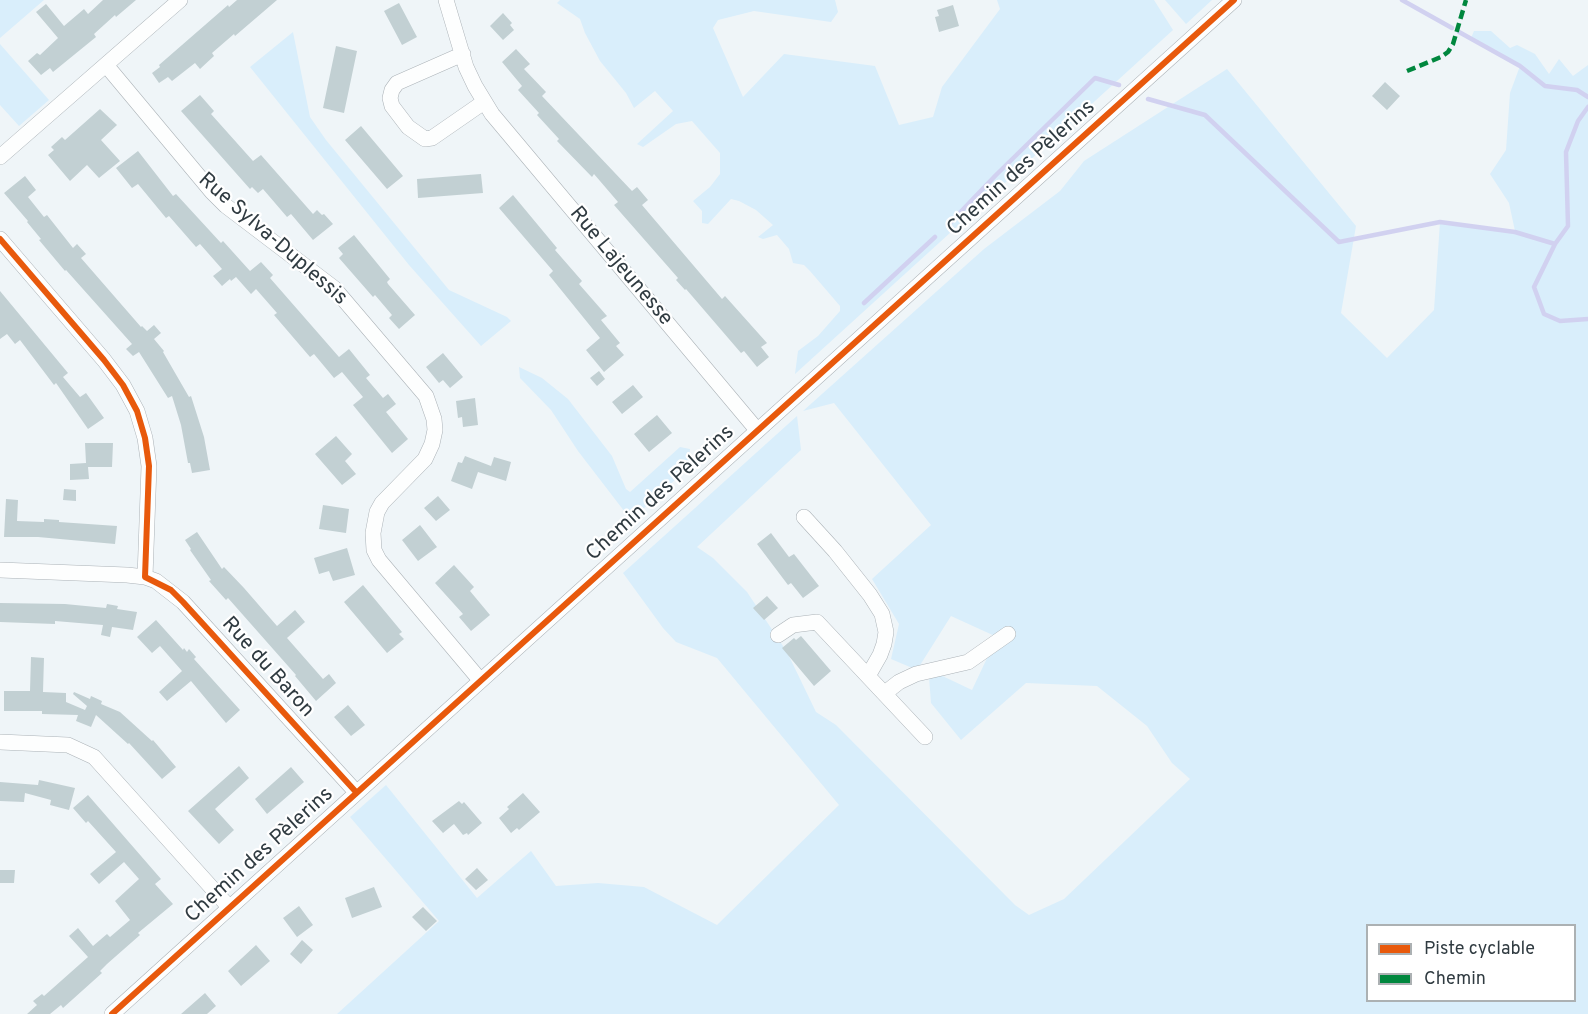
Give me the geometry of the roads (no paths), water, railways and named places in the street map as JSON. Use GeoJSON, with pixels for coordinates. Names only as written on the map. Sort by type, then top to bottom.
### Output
{"type":"FeatureCollection","features":[{"type":"Feature","properties":{"kind":"street"},"geometry":{"type":"LineString","coordinates":[[0,157],[180,0]]}},
{"type":"Feature","properties":{"kind":"street","name":"Rue Lajeunesse"},"geometry":{"type":"LineString","coordinates":[[446,0],[466,67],[484,102],[757,430]]}},
{"type":"Feature","properties":{"kind":"street","name":"Chemin des Pèlerins"},"geometry":{"type":"LineString","coordinates":[[112,1014],[1233,0]]}},
{"type":"Feature","properties":{"kind":"street"},"geometry":{"type":"LineString","coordinates":[[463,54],[397,83],[390,98],[392,105],[408,127],[425,139],[432,138],[484,102]]}},
{"type":"Feature","properties":{"kind":"street","name":"Rue Sylva-Duplessis"},"geometry":{"type":"LineString","coordinates":[[106,65],[212,192],[226,206],[334,288],[426,396],[434,419],[432,444],[425,459],[382,503],[377,512],[373,533],[374,550],[379,560],[480,680]]}},
{"type":"Feature","properties":{"kind":"street"},"geometry":{"type":"LineString","coordinates":[[0,239],[104,360],[123,385],[137,411],[146,438],[149,466],[145,577]]}},
{"type":"Feature","properties":{"kind":"street"},"geometry":{"type":"LineString","coordinates":[[804,517],[835,551],[882,614],[886,632],[884,644],[868,676]]}},
{"type":"Feature","properties":{"kind":"street","name":"Rue du Baron"},"geometry":{"type":"LineString","coordinates":[[0,570],[145,577],[171,590],[356,792]]}},
{"type":"Feature","properties":{"kind":"street"},"geometry":{"type":"LineString","coordinates":[[778,635],[793,625],[817,622],[925,737]]}},
{"type":"Feature","properties":{"kind":"street"},"geometry":{"type":"LineString","coordinates":[[885,693],[899,682],[916,674],[968,662],[1008,634]]}},
{"type":"Feature","properties":{"kind":"street"},"geometry":{"type":"LineString","coordinates":[[0,742],[68,745],[94,757],[229,907]]}},
{"type":"Feature","properties":{"kind":"waterway"},"geometry":{"type":"LineString","coordinates":[[1402,0],[1452,28]]}},
{"type":"Feature","properties":{"kind":"waterway"},"geometry":{"type":"LineString","coordinates":[[1459,32],[1520,66],[1545,86],[1577,90],[1588,97]]}},
{"type":"Feature","properties":{"kind":"waterway"},"geometry":{"type":"LineString","coordinates":[[948,225],[1095,78],[1119,85]]}},
{"type":"Feature","properties":{"kind":"waterway"},"geometry":{"type":"LineString","coordinates":[[1148,99],[1205,115],[1339,242],[1440,222],[1515,232],[1555,244]]}},
{"type":"Feature","properties":{"kind":"waterway"},"geometry":{"type":"LineString","coordinates":[[1588,107],[1578,121],[1566,152],[1568,226],[1555,244],[1534,287],[1544,314],[1560,321],[1588,319]]}},
{"type":"Feature","properties":{"kind":"waterway"},"geometry":{"type":"LineString","coordinates":[[864,303],[935,237]]}}]}
